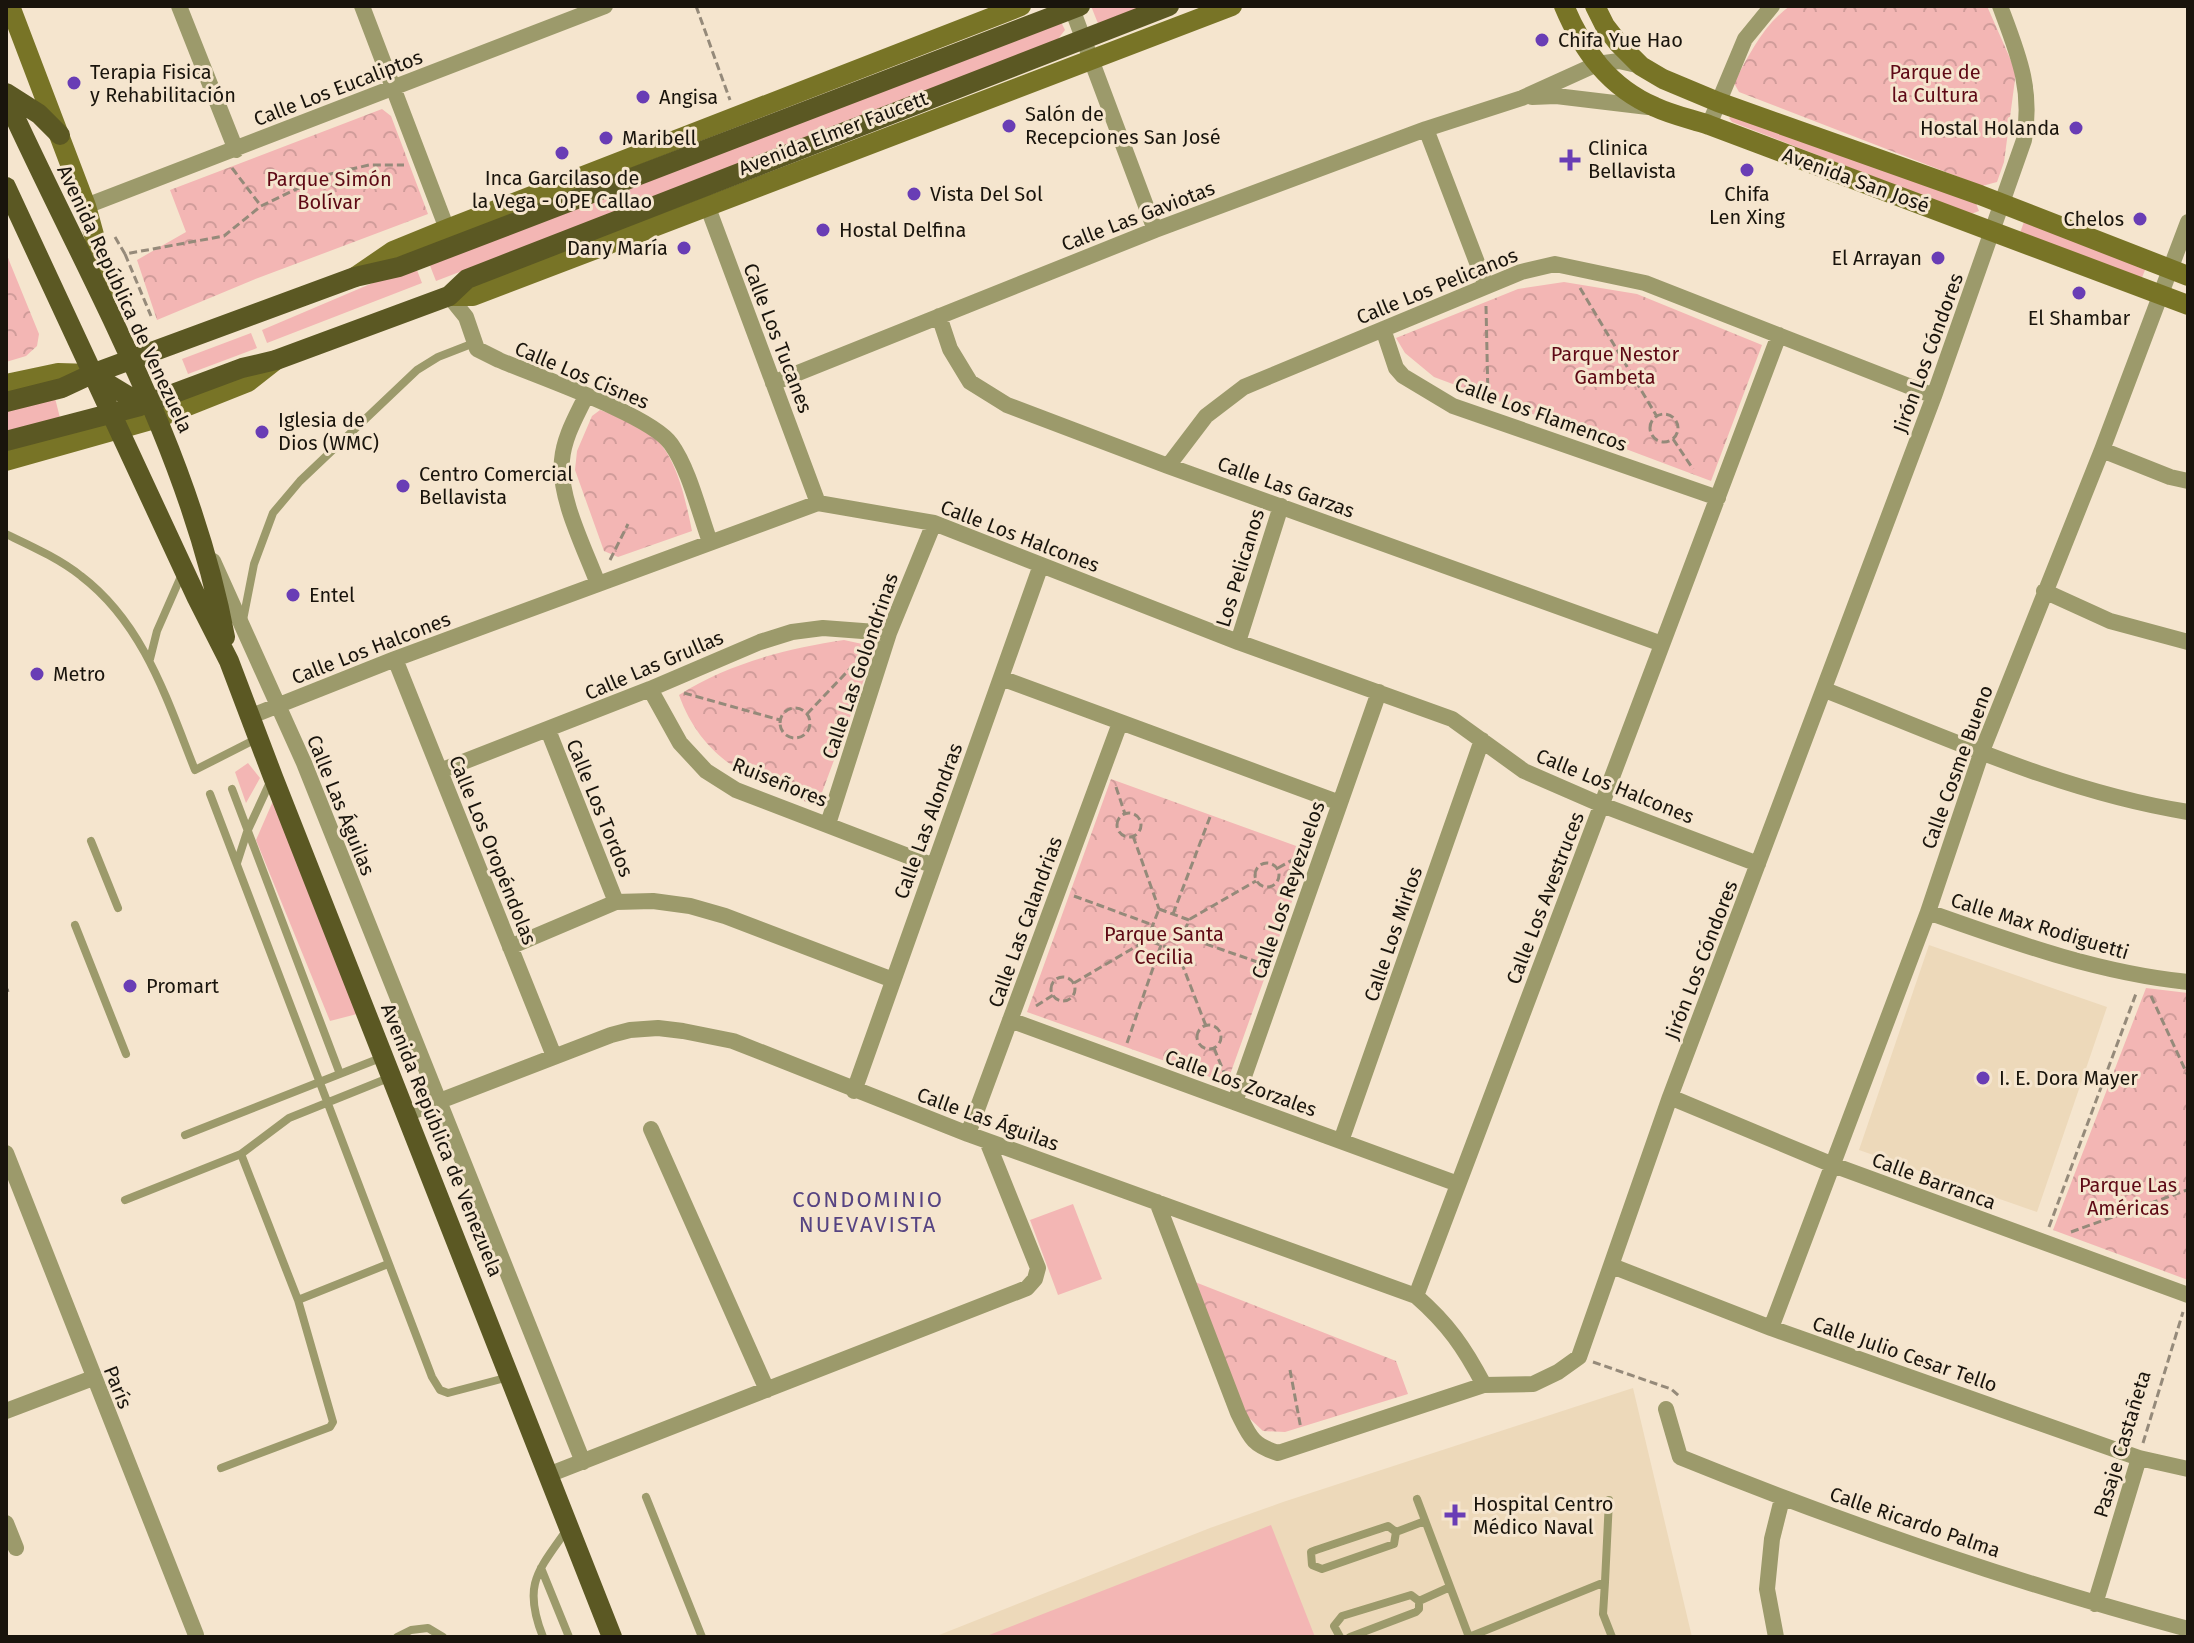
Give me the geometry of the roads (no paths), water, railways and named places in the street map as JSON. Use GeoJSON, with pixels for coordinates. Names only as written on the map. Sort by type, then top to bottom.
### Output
{"type":"FeatureCollection","features":[{"type":"Feature","properties":{"kind":"main road"},"geometry":{"type":"LineString","coordinates":[[10,6],[86,206],[94,235],[104,303]]}},
{"type":"Feature","properties":{"kind":"main road","name":"Avenida Elmer Faucett"},"geometry":{"type":"LineString","coordinates":[[355,277],[393,251],[447,229],[1021,6]]}},
{"type":"Feature","properties":{"kind":"main road","name":"Avenida Elmer Faucett"},"geometry":{"type":"LineString","coordinates":[[704,196],[1083,38],[1169,6]]}},
{"type":"Feature","properties":{"kind":"main road","name":"Avenida Elmer Faucett"},"geometry":{"type":"LineString","coordinates":[[6,461],[152,411],[242,368],[276,360],[449,296],[467,279],[1091,60],[1232,6]]}},
{"type":"Feature","properties":{"kind":"main road","name":"Avenida San José"},"geometry":{"type":"LineString","coordinates":[[1564,6],[1587,53],[1597,64],[1616,84],[1657,108],[2188,305]]}},
{"type":"Feature","properties":{"kind":"main road","name":"Avenida San José"},"geometry":{"type":"LineString","coordinates":[[1595,6],[1619,44],[1641,66],[1663,79],[1718,102],[2003,204],[2179,273]]}},
{"type":"Feature","properties":{"kind":"main road","name":"Avenida Elmer Faucett"},"geometry":{"type":"LineString","coordinates":[[6,402],[62,388],[92,374],[355,277],[399,267],[1074,7]]}},
{"type":"Feature","properties":{"kind":"main road"},"geometry":{"type":"LineString","coordinates":[[6,95],[39,114],[60,135]]}},
{"type":"Feature","properties":{"kind":"main road","name":"Avenida República de Venezuela"},"geometry":{"type":"LineString","coordinates":[[6,95],[14,137],[104,303],[152,411],[198,527],[229,661]]}},
{"type":"Feature","properties":{"kind":"main road","name":"Avenida República de Venezuela"},"geometry":{"type":"LineString","coordinates":[[6,187],[229,661],[612,1637]]}},
{"type":"Feature","properties":{"kind":"main road","name":"Avenida Elmer Faucett"},"geometry":{"type":"LineString","coordinates":[[6,384],[58,373],[92,374]]}},
{"type":"Feature","properties":{"kind":"main road"},"geometry":{"type":"LineString","coordinates":[[92,374],[152,411]]}},
{"type":"Feature","properties":{"kind":"main road","name":"Avenida Elmer Faucett"},"geometry":{"type":"LineString","coordinates":[[6,441],[115,423]]}},
{"type":"Feature","properties":{"kind":"street"},"geometry":{"type":"LineString","coordinates":[[179,6],[229,152]]}},
{"type":"Feature","properties":{"kind":"street"},"geometry":{"type":"LineString","coordinates":[[362,6],[447,229]]}},
{"type":"Feature","properties":{"kind":"street","name":"Calle Los Eucaliptos"},"geometry":{"type":"LineString","coordinates":[[86,206],[605,6]]}},
{"type":"Feature","properties":{"kind":"street"},"geometry":{"type":"LineString","coordinates":[[1709,125],[1745,39],[1772,6]]}},
{"type":"Feature","properties":{"kind":"street","name":"Jirón Los Cóndores"},"geometry":{"type":"LineString","coordinates":[[1484,1385],[1533,1384],[1579,1357],[1670,1097],[1934,396],[2024,140],[2028,96],[2019,56],[2000,6]]}},
{"type":"Feature","properties":{"kind":"street"},"geometry":{"type":"LineString","coordinates":[[1074,7],[1155,230]]}},
{"type":"Feature","properties":{"kind":"street","name":"Calle Las Gaviotas"},"geometry":{"type":"LineString","coordinates":[[773,383],[1155,230],[1426,129],[1522,98],[1597,64],[1619,61],[1641,66]]}},
{"type":"Feature","properties":{"kind":"street","name":"Calle Las Gaviotas"},"geometry":{"type":"LineString","coordinates":[[1522,98],[1556,96],[1657,108]]}},
{"type":"Feature","properties":{"kind":"street"},"geometry":{"type":"LineString","coordinates":[[1426,129],[1486,286]]}},
{"type":"Feature","properties":{"kind":"street","name":"Calle Los Tucanes"},"geometry":{"type":"LineString","coordinates":[[704,196],[818,503]]}},
{"type":"Feature","properties":{"kind":"street","name":"Calle Cosme Bueno"},"geometry":{"type":"LineString","coordinates":[[1771,1328],[1928,912],[1982,751],[2102,450],[2159,296],[2179,273],[2188,222]]}},
{"type":"Feature","properties":{"kind":"street","name":"Calle Los Pelicanos"},"geometry":{"type":"LineString","coordinates":[[1168,466],[1206,416],[1244,387],[1521,272],[1555,264],[1645,283],[1934,396]]}},
{"type":"Feature","properties":{"kind":"street"},"geometry":{"type":"LineString","coordinates":[[449,296],[466,317],[474,343]]}},
{"type":"Feature","properties":{"kind":"street","name":"Calle Las Garzas"},"geometry":{"type":"LineString","coordinates":[[939,316],[950,349],[970,382],[1007,405],[1662,644]]}},
{"type":"Feature","properties":{"kind":"street","name":"Calle Los Flamencos"},"geometry":{"type":"LineString","coordinates":[[1383,329],[1396,368],[1403,376],[1453,406],[1714,496]]}},
{"type":"Feature","properties":{"kind":"street","name":"Calle Los Avestruces"},"geometry":{"type":"LineString","coordinates":[[1416,1296],[1662,644],[1714,496],[1779,335]]}},
{"type":"Feature","properties":{"kind":"street","name":"Calle Los Cisnes"},"geometry":{"type":"LineString","coordinates":[[474,343],[488,356],[642,421],[664,435],[679,458],[710,542]]}},
{"type":"Feature","properties":{"kind":"street"},"geometry":{"type":"LineString","coordinates":[[586,396],[566,442],[562,479],[598,584]]}},
{"type":"Feature","properties":{"kind":"street"},"geometry":{"type":"LineString","coordinates":[[2102,450],[2188,481]]}},
{"type":"Feature","properties":{"kind":"street","name":"Calle Los Halcones"},"geometry":{"type":"LineString","coordinates":[[249,717],[395,659],[818,503],[934,523],[1238,642],[1452,719],[1524,771],[1602,805],[1758,864]]}},
{"type":"Feature","properties":{"kind":"street","name":"Los Pelicanos"},"geometry":{"type":"LineString","coordinates":[[1238,642],[1281,506]]}},
{"type":"Feature","properties":{"kind":"street","name":"Calle Las Golondrinas"},"geometry":{"type":"LineString","coordinates":[[828,824],[889,633],[934,523]]}},
{"type":"Feature","properties":{"kind":"street","name":"Calle Las Águilas"},"geometry":{"type":"LineString","coordinates":[[198,527],[279,706],[583,1462]]}},
{"type":"Feature","properties":{"kind":"street","name":"Calle Las Alondras"},"geometry":{"type":"LineString","coordinates":[[854,1091],[1041,565]]}},
{"type":"Feature","properties":{"kind":"street"},"geometry":{"type":"LineString","coordinates":[[2044,591],[2110,621],[2188,642]]}},
{"type":"Feature","properties":{"kind":"street","name":"Calle Las Grullas"},"geometry":{"type":"LineString","coordinates":[[440,771],[653,688],[760,642],[792,632],[823,628],[889,633]]}},
{"type":"Feature","properties":{"kind":"street","name":"Calle Los Oropéndolas"},"geometry":{"type":"LineString","coordinates":[[395,659],[554,1056]]}},
{"type":"Feature","properties":{"kind":"street"},"geometry":{"type":"LineString","coordinates":[[1001,678],[1340,803]]}},
{"type":"Feature","properties":{"kind":"street","name":"Ruiseñores"},"geometry":{"type":"LineString","coordinates":[[653,688],[680,743],[706,771],[736,790],[934,866]]}},
{"type":"Feature","properties":{"kind":"street"},"geometry":{"type":"LineString","coordinates":[[1825,690],[2063,782],[2146,806],[2188,812]]}},
{"type":"Feature","properties":{"kind":"street","name":"Calle Los Reyezuelos"},"geometry":{"type":"LineString","coordinates":[[1235,1102],[1379,692]]}},
{"type":"Feature","properties":{"kind":"street","name":"Calle Las Calandrias"},"geometry":{"type":"LineString","coordinates":[[968,1134],[1120,723]]}},
{"type":"Feature","properties":{"kind":"street","name":"Calle Los Tordos"},"geometry":{"type":"LineString","coordinates":[[548,730],[616,902]]}},
{"type":"Feature","properties":{"kind":"street","name":"Calle Los Mirlos"},"geometry":{"type":"LineString","coordinates":[[1341,1141],[1482,740]]}},
{"type":"Feature","properties":{"kind":"street"},"geometry":{"type":"LineString","coordinates":[[510,947],[616,902],[653,901],[690,906],[725,916],[893,980]]}},
{"type":"Feature","properties":{"kind":"street","name":"Calle Max Rodiguetti"},"geometry":{"type":"LineString","coordinates":[[1928,912],[2033,949],[2142,978],[2188,982]]}},
{"type":"Feature","properties":{"kind":"street","name":"Calle Los Zorzales"},"geometry":{"type":"LineString","coordinates":[[1010,1020],[1458,1184]]}},
{"type":"Feature","properties":{"kind":"street","name":"Calle Las Águilas"},"geometry":{"type":"LineString","coordinates":[[406,1114],[630,1030],[658,1028],[733,1041],[968,1134],[1416,1296],[1441,1317],[1465,1350],[1484,1385]]}},
{"type":"Feature","properties":{"kind":"street","name":"Calle Barranca"},"geometry":{"type":"LineString","coordinates":[[1670,1097],[1833,1165],[2044,1242],[2186,1302]]}},
{"type":"Feature","properties":{"kind":"street"},"geometry":{"type":"LineString","coordinates":[[651,1129],[767,1390]]}},
{"type":"Feature","properties":{"kind":"street"},"geometry":{"type":"LineString","coordinates":[[548,1475],[1027,1288],[1035,1279],[1038,1268],[987,1141]]}},
{"type":"Feature","properties":{"kind":"street","name":"París"},"geometry":{"type":"LineString","coordinates":[[6,1153],[196,1635]]}},
{"type":"Feature","properties":{"kind":"street"},"geometry":{"type":"LineString","coordinates":[[1157,1202],[1238,1413],[1252,1441],[1278,1453],[1484,1385]]}},
{"type":"Feature","properties":{"kind":"street","name":"Calle Julio Cesar Tello"},"geometry":{"type":"LineString","coordinates":[[1612,1266],[1771,1328],[2139,1458],[2188,1469]]}},
{"type":"Feature","properties":{"kind":"street"},"geometry":{"type":"LineString","coordinates":[[6,1411],[93,1378]]}},
{"type":"Feature","properties":{"kind":"street","name":"Calle Ricardo Palma"},"geometry":{"type":"LineString","coordinates":[[1668,1415],[1680,1457],[1782,1499],[2095,1604],[2188,1629]]}},
{"type":"Feature","properties":{"kind":"street","name":"Pasaje Castañeta"},"geometry":{"type":"LineString","coordinates":[[2095,1604],[2139,1458]]}},
{"type":"Feature","properties":{"kind":"street"},"geometry":{"type":"LineString","coordinates":[[1776,1637],[1767,1589],[1772,1539],[1782,1499]]}},
{"type":"Feature","properties":{"kind":"street"},"geometry":{"type":"LineString","coordinates":[[6,1523],[16,1548]]}},
{"type":"Feature","properties":{"kind":"lane"},"geometry":{"type":"LineString","coordinates":[[242,624],[264,532],[282,502],[300,481],[417,370],[438,357],[474,343]]}},
{"type":"Feature","properties":{"kind":"lane"},"geometry":{"type":"LineString","coordinates":[[6,534],[80,575],[107,599],[150,659],[195,770],[258,738]]}},
{"type":"Feature","properties":{"kind":"lane"},"geometry":{"type":"LineString","coordinates":[[150,659],[157,631],[184,570]]}},
{"type":"Feature","properties":{"kind":"lane"},"geometry":{"type":"LineString","coordinates":[[237,864],[247,832],[273,777]]}},
{"type":"Feature","properties":{"kind":"lane"},"geometry":{"type":"LineString","coordinates":[[232,789],[340,1074]]}},
{"type":"Feature","properties":{"kind":"lane"},"geometry":{"type":"LineString","coordinates":[[210,794],[432,1377],[440,1390],[448,1393],[509,1377]]}},
{"type":"Feature","properties":{"kind":"lane"},"geometry":{"type":"LineString","coordinates":[[91,841],[118,908]]}},
{"type":"Feature","properties":{"kind":"lane"},"geometry":{"type":"LineString","coordinates":[[75,925],[126,1054]]}},
{"type":"Feature","properties":{"kind":"lane"},"geometry":{"type":"LineString","coordinates":[[185,1135],[384,1057]]}},
{"type":"Feature","properties":{"kind":"lane"},"geometry":{"type":"LineString","coordinates":[[125,1200],[241,1154],[289,1118],[391,1077]]}},
{"type":"Feature","properties":{"kind":"lane"},"geometry":{"type":"LineString","coordinates":[[221,1468],[330,1427],[333,1422],[298,1300],[241,1154]]}},
{"type":"Feature","properties":{"kind":"lane"},"geometry":{"type":"LineString","coordinates":[[298,1300],[388,1264]]}},
{"type":"Feature","properties":{"kind":"lane"},"geometry":{"type":"LineString","coordinates":[[646,1497],[702,1637]]}},
{"type":"Feature","properties":{"kind":"lane"},"geometry":{"type":"LineString","coordinates":[[1417,1499],[1469,1637],[1605,1582]]}},
{"type":"Feature","properties":{"kind":"lane"},"geometry":{"type":"LineString","coordinates":[[1609,1500],[1603,1614],[1612,1637]]}},
{"type":"Feature","properties":{"kind":"lane"},"geometry":{"type":"LineString","coordinates":[[1396,1532],[1425,1521]]}},
{"type":"Feature","properties":{"kind":"lane"},"geometry":{"type":"LineString","coordinates":[[1388,1526],[1396,1532],[1394,1544],[1322,1569],[1312,1565],[1311,1552],[1316,1550],[1388,1526]]}},
{"type":"Feature","properties":{"kind":"lane"},"geometry":{"type":"LineString","coordinates":[[543,1637],[535,1616],[532,1589],[541,1567],[569,1527]]}},
{"type":"Feature","properties":{"kind":"lane"},"geometry":{"type":"LineString","coordinates":[[541,1567],[569,1637]]}},
{"type":"Feature","properties":{"kind":"lane"},"geometry":{"type":"LineString","coordinates":[[1419,1601],[1450,1587]]}},
{"type":"Feature","properties":{"kind":"lane"},"geometry":{"type":"LineString","coordinates":[[1340,1637],[1334,1626],[1342,1616],[1411,1595],[1421,1604],[1416,1612],[1350,1637]]}},
{"type":"Feature","properties":{"kind":"lane"},"geometry":{"type":"LineString","coordinates":[[397,1637],[411,1630],[428,1628],[443,1637]]}},
{"type":"Feature","properties":{"kind":"place","name":"Chifa Yue Hao"},"geometry":{"type":"Point","coordinates":[1542,40]}},
{"type":"Feature","properties":{"kind":"place","name":"Terapia Fisica y Rehabilitación"},"geometry":{"type":"Point","coordinates":[74,83]}},
{"type":"Feature","properties":{"kind":"place","name":"Angisa"},"geometry":{"type":"Point","coordinates":[643,97]}},
{"type":"Feature","properties":{"kind":"place","name":"Salón de Recepciones San José"},"geometry":{"type":"Point","coordinates":[1009,126]}},
{"type":"Feature","properties":{"kind":"place","name":"Hostal Holanda"},"geometry":{"type":"Point","coordinates":[2076,128]}},
{"type":"Feature","properties":{"kind":"place","name":"Maribell"},"geometry":{"type":"Point","coordinates":[606,138]}},
{"type":"Feature","properties":{"kind":"place","name":"Inca Garcilaso de la Vega - OPE Callao"},"geometry":{"type":"Point","coordinates":[562,153]}},
{"type":"Feature","properties":{"kind":"place","name":"Clinica Bellavista"},"geometry":{"type":"Point","coordinates":[1570,160]}},
{"type":"Feature","properties":{"kind":"place","name":"Chifa Len Xing"},"geometry":{"type":"Point","coordinates":[1747,170]}},
{"type":"Feature","properties":{"kind":"place","name":"Vista Del Sol"},"geometry":{"type":"Point","coordinates":[914,194]}},
{"type":"Feature","properties":{"kind":"place","name":"Chelos"},"geometry":{"type":"Point","coordinates":[2140,219]}},
{"type":"Feature","properties":{"kind":"place","name":"Hostal Delfina"},"geometry":{"type":"Point","coordinates":[823,230]}},
{"type":"Feature","properties":{"kind":"place","name":"Dany María"},"geometry":{"type":"Point","coordinates":[684,248]}},
{"type":"Feature","properties":{"kind":"place","name":"El Arrayan"},"geometry":{"type":"Point","coordinates":[1938,258]}},
{"type":"Feature","properties":{"kind":"place","name":"El Shambar"},"geometry":{"type":"Point","coordinates":[2079,293]}},
{"type":"Feature","properties":{"kind":"place","name":"Iglesia de Dios (WMC)"},"geometry":{"type":"Point","coordinates":[262,432]}},
{"type":"Feature","properties":{"kind":"place","name":"Centro Comercial Bellavista"},"geometry":{"type":"Point","coordinates":[403,486]}},
{"type":"Feature","properties":{"kind":"place","name":"Entel"},"geometry":{"type":"Point","coordinates":[293,595]}},
{"type":"Feature","properties":{"kind":"place","name":"Metro"},"geometry":{"type":"Point","coordinates":[37,674]}},
{"type":"Feature","properties":{"kind":"place","name":"Promart"},"geometry":{"type":"Point","coordinates":[130,986]}},
{"type":"Feature","properties":{"kind":"place","name":"I. E. Dora Mayer"},"geometry":{"type":"Point","coordinates":[1983,1078]}},
{"type":"Feature","properties":{"kind":"place","name":"Hospital Centro Médico Naval"},"geometry":{"type":"Point","coordinates":[1455,1515]}},
{"type":"Feature","properties":{"kind":"district","name":"CONDOMINIO NUEVAVISTA"},"geometry":{"type":"Point","coordinates":[868,1212]}},
{"type":"Feature","properties":{"kind":"park label","name":"Parque de la Cultura"},"geometry":{"type":"Point","coordinates":[1935,84]}},
{"type":"Feature","properties":{"kind":"park label","name":"Parque Simón Bolívar"},"geometry":{"type":"Point","coordinates":[329,190]}},
{"type":"Feature","properties":{"kind":"park label","name":"Parque Nestor Gambeta"},"geometry":{"type":"Point","coordinates":[1615,366]}},
{"type":"Feature","properties":{"kind":"park label","name":"Parque Santa Cecilia"},"geometry":{"type":"Point","coordinates":[1164,946]}},
{"type":"Feature","properties":{"kind":"park label","name":"Parque Las Américas"},"geometry":{"type":"Point","coordinates":[2128,1196]}}]}
